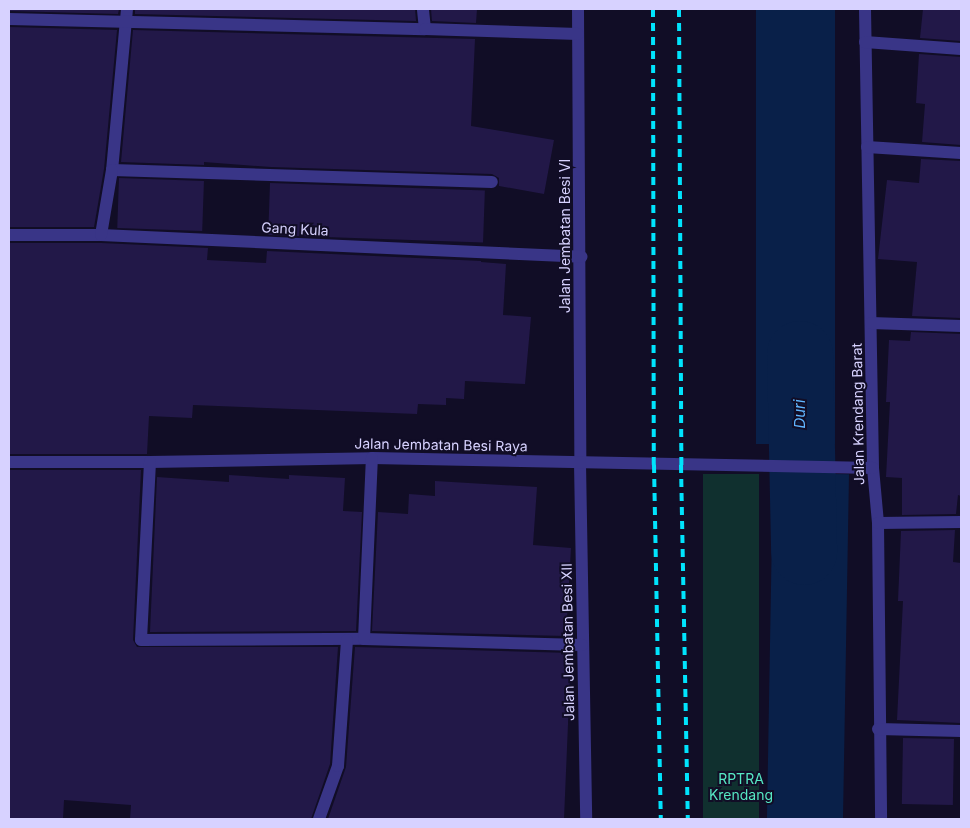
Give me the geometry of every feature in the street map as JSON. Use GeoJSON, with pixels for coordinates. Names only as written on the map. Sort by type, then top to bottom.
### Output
{"type":"FeatureCollection","features":[{"type":"Feature","properties":{"kind":"street"},"geometry":{"type":"LineString","coordinates":[[423,9],[425,29]]}},
{"type":"Feature","properties":{"kind":"street","name":"Jalan Jembatan Besi VI"},"geometry":{"type":"LineString","coordinates":[[578,9],[580,463]]}},
{"type":"Feature","properties":{"kind":"street","name":"Jalan Krendang Barat"},"geometry":{"type":"LineString","coordinates":[[865,9],[873,468],[878,523],[878,729],[881,819]]}},
{"type":"Feature","properties":{"kind":"street"},"geometry":{"type":"LineString","coordinates":[[100,235],[112,170],[127,15]]}},
{"type":"Feature","properties":{"kind":"street"},"geometry":{"type":"LineString","coordinates":[[9,19],[127,15],[578,34]]}},
{"type":"Feature","properties":{"kind":"street"},"geometry":{"type":"LineString","coordinates":[[865,42],[961,49]]}},
{"type":"Feature","properties":{"kind":"street"},"geometry":{"type":"LineString","coordinates":[[867,147],[961,153]]}},
{"type":"Feature","properties":{"kind":"street"},"geometry":{"type":"LineString","coordinates":[[112,170],[492,182]]}},
{"type":"Feature","properties":{"kind":"street","name":"Gang Kula"},"geometry":{"type":"LineString","coordinates":[[9,235],[100,235],[580,257]]}},
{"type":"Feature","properties":{"kind":"street"},"geometry":{"type":"LineString","coordinates":[[871,323],[961,326]]}},
{"type":"Feature","properties":{"kind":"street"},"geometry":{"type":"LineString","coordinates":[[364,639],[372,458]]}},
{"type":"Feature","properties":{"kind":"street","name":"Jalan Jembatan Besi Raya"},"geometry":{"type":"LineString","coordinates":[[9,462],[150,462],[372,458],[873,468]]}},
{"type":"Feature","properties":{"kind":"street"},"geometry":{"type":"LineString","coordinates":[[150,462],[141,640],[364,639],[582,645]]}},
{"type":"Feature","properties":{"kind":"street","name":"Jalan Jembatan Besi XII"},"geometry":{"type":"LineString","coordinates":[[580,463],[586,819]]}},
{"type":"Feature","properties":{"kind":"street"},"geometry":{"type":"LineString","coordinates":[[878,523],[961,522]]}},
{"type":"Feature","properties":{"kind":"street"},"geometry":{"type":"LineString","coordinates":[[320,819],[338,766],[347,640]]}},
{"type":"Feature","properties":{"kind":"street"},"geometry":{"type":"LineString","coordinates":[[878,729],[961,731]]}},
{"type":"Feature","properties":{"kind":"green space","name":"RPTRA Krendang"},"geometry":{"type":"Polygon","coordinates":[[[703,474],[759,474],[759,819],[703,819],[703,474]]]}},
{"type":"Feature","properties":{"kind":"water"},"geometry":{"type":"Polygon","coordinates":[[[756,9],[835,9],[835,444],[756,444],[756,9]]]}},
{"type":"Feature","properties":{"kind":"water"},"geometry":{"type":"Polygon","coordinates":[[[773,473],[849,474],[843,819],[767,819],[773,473]]]}},
{"type":"Feature","properties":{"kind":"building"},"geometry":{"type":"Polygon","coordinates":[[[9,9],[119,9],[118,14],[9,11],[9,9]]]}},
{"type":"Feature","properties":{"kind":"building"},"geometry":{"type":"Polygon","coordinates":[[[135,9],[415,9],[416,21],[135,14],[135,9]]]}},
{"type":"Feature","properties":{"kind":"building"},"geometry":{"type":"Polygon","coordinates":[[[431,9],[477,9],[476,23],[432,21],[431,9]]]}},
{"type":"Feature","properties":{"kind":"building"},"geometry":{"type":"Polygon","coordinates":[[[923,9],[961,9],[961,41],[920,38],[923,9]]]}},
{"type":"Feature","properties":{"kind":"building"},"geometry":{"type":"Polygon","coordinates":[[[9,27],[117,30],[104,169],[94,227],[9,227],[9,27]]]}},
{"type":"Feature","properties":{"kind":"building"},"geometry":{"type":"Polygon","coordinates":[[[133,30],[475,39],[471,126],[554,140],[544,194],[499,186],[499,178],[492,174],[271,167],[204,162],[204,165],[121,162],[133,30]]]}},
{"type":"Feature","properties":{"kind":"building"},"geometry":{"type":"Polygon","coordinates":[[[919,54],[961,57],[961,145],[922,142],[925,104],[916,103],[919,54]]]}},
{"type":"Feature","properties":{"kind":"building"},"geometry":{"type":"Polygon","coordinates":[[[921,159],[961,161],[961,318],[912,316],[917,262],[878,259],[887,180],[919,183],[921,159]]]}},
{"type":"Feature","properties":{"kind":"building"},"geometry":{"type":"Polygon","coordinates":[[[119,178],[204,181],[202,231],[117,228],[119,178]]]}},
{"type":"Feature","properties":{"kind":"building"},"geometry":{"type":"Polygon","coordinates":[[[270,183],[485,191],[483,242],[268,235],[270,183]]]}},
{"type":"Feature","properties":{"kind":"building"},"geometry":{"type":"Polygon","coordinates":[[[9,243],[101,243],[208,248],[207,260],[266,263],[267,251],[481,261],[506,264],[503,315],[531,317],[525,384],[465,381],[464,399],[446,398],[446,405],[418,404],[417,414],[193,405],[192,418],[149,416],[147,454],[9,454],[9,243]]]}},
{"type":"Feature","properties":{"kind":"building"},"geometry":{"type":"Polygon","coordinates":[[[911,332],[961,334],[961,496],[958,495],[956,514],[902,515],[902,478],[886,477],[890,402],[886,402],[889,340],[910,341],[911,332]]]}},
{"type":"Feature","properties":{"kind":"building"},"geometry":{"type":"Polygon","coordinates":[[[9,470],[141,470],[133,640],[137,647],[338,647],[330,764],[311,819],[130,819],[131,805],[64,800],[63,819],[9,819],[9,470]]]}},
{"type":"Feature","properties":{"kind":"building"},"geometry":{"type":"Polygon","coordinates":[[[229,475],[289,479],[289,475],[345,478],[343,511],[362,512],[356,631],[150,632],[157,477],[229,482],[229,475]]]}},
{"type":"Feature","properties":{"kind":"building"},"geometry":{"type":"Polygon","coordinates":[[[435,481],[537,487],[533,545],[571,548],[566,636],[372,631],[378,512],[408,514],[409,494],[435,496],[435,481]]]}},
{"type":"Feature","properties":{"kind":"building"},"geometry":{"type":"Polygon","coordinates":[[[955,530],[953,562],[961,563],[961,723],[897,720],[903,601],[898,601],[901,531],[955,530]]]}},
{"type":"Feature","properties":{"kind":"building"},"geometry":{"type":"Polygon","coordinates":[[[355,647],[571,653],[564,819],[328,819],[346,767],[355,647]]]}},
{"type":"Feature","properties":{"kind":"building"},"geometry":{"type":"Polygon","coordinates":[[[903,738],[954,739],[953,805],[902,804],[903,738]]]}},
{"type":"Feature","properties":{"kind":"waterway","name":"Duri"},"geometry":{"type":"LineString","coordinates":[[800,354],[804,552]]}},
{"type":"Feature","properties":{"kind":"railway"},"geometry":{"type":"LineString","coordinates":[[653,9],[654,465],[661,819]]}},
{"type":"Feature","properties":{"kind":"railway"},"geometry":{"type":"LineString","coordinates":[[679,9],[681,465],[688,819]]}}]}
